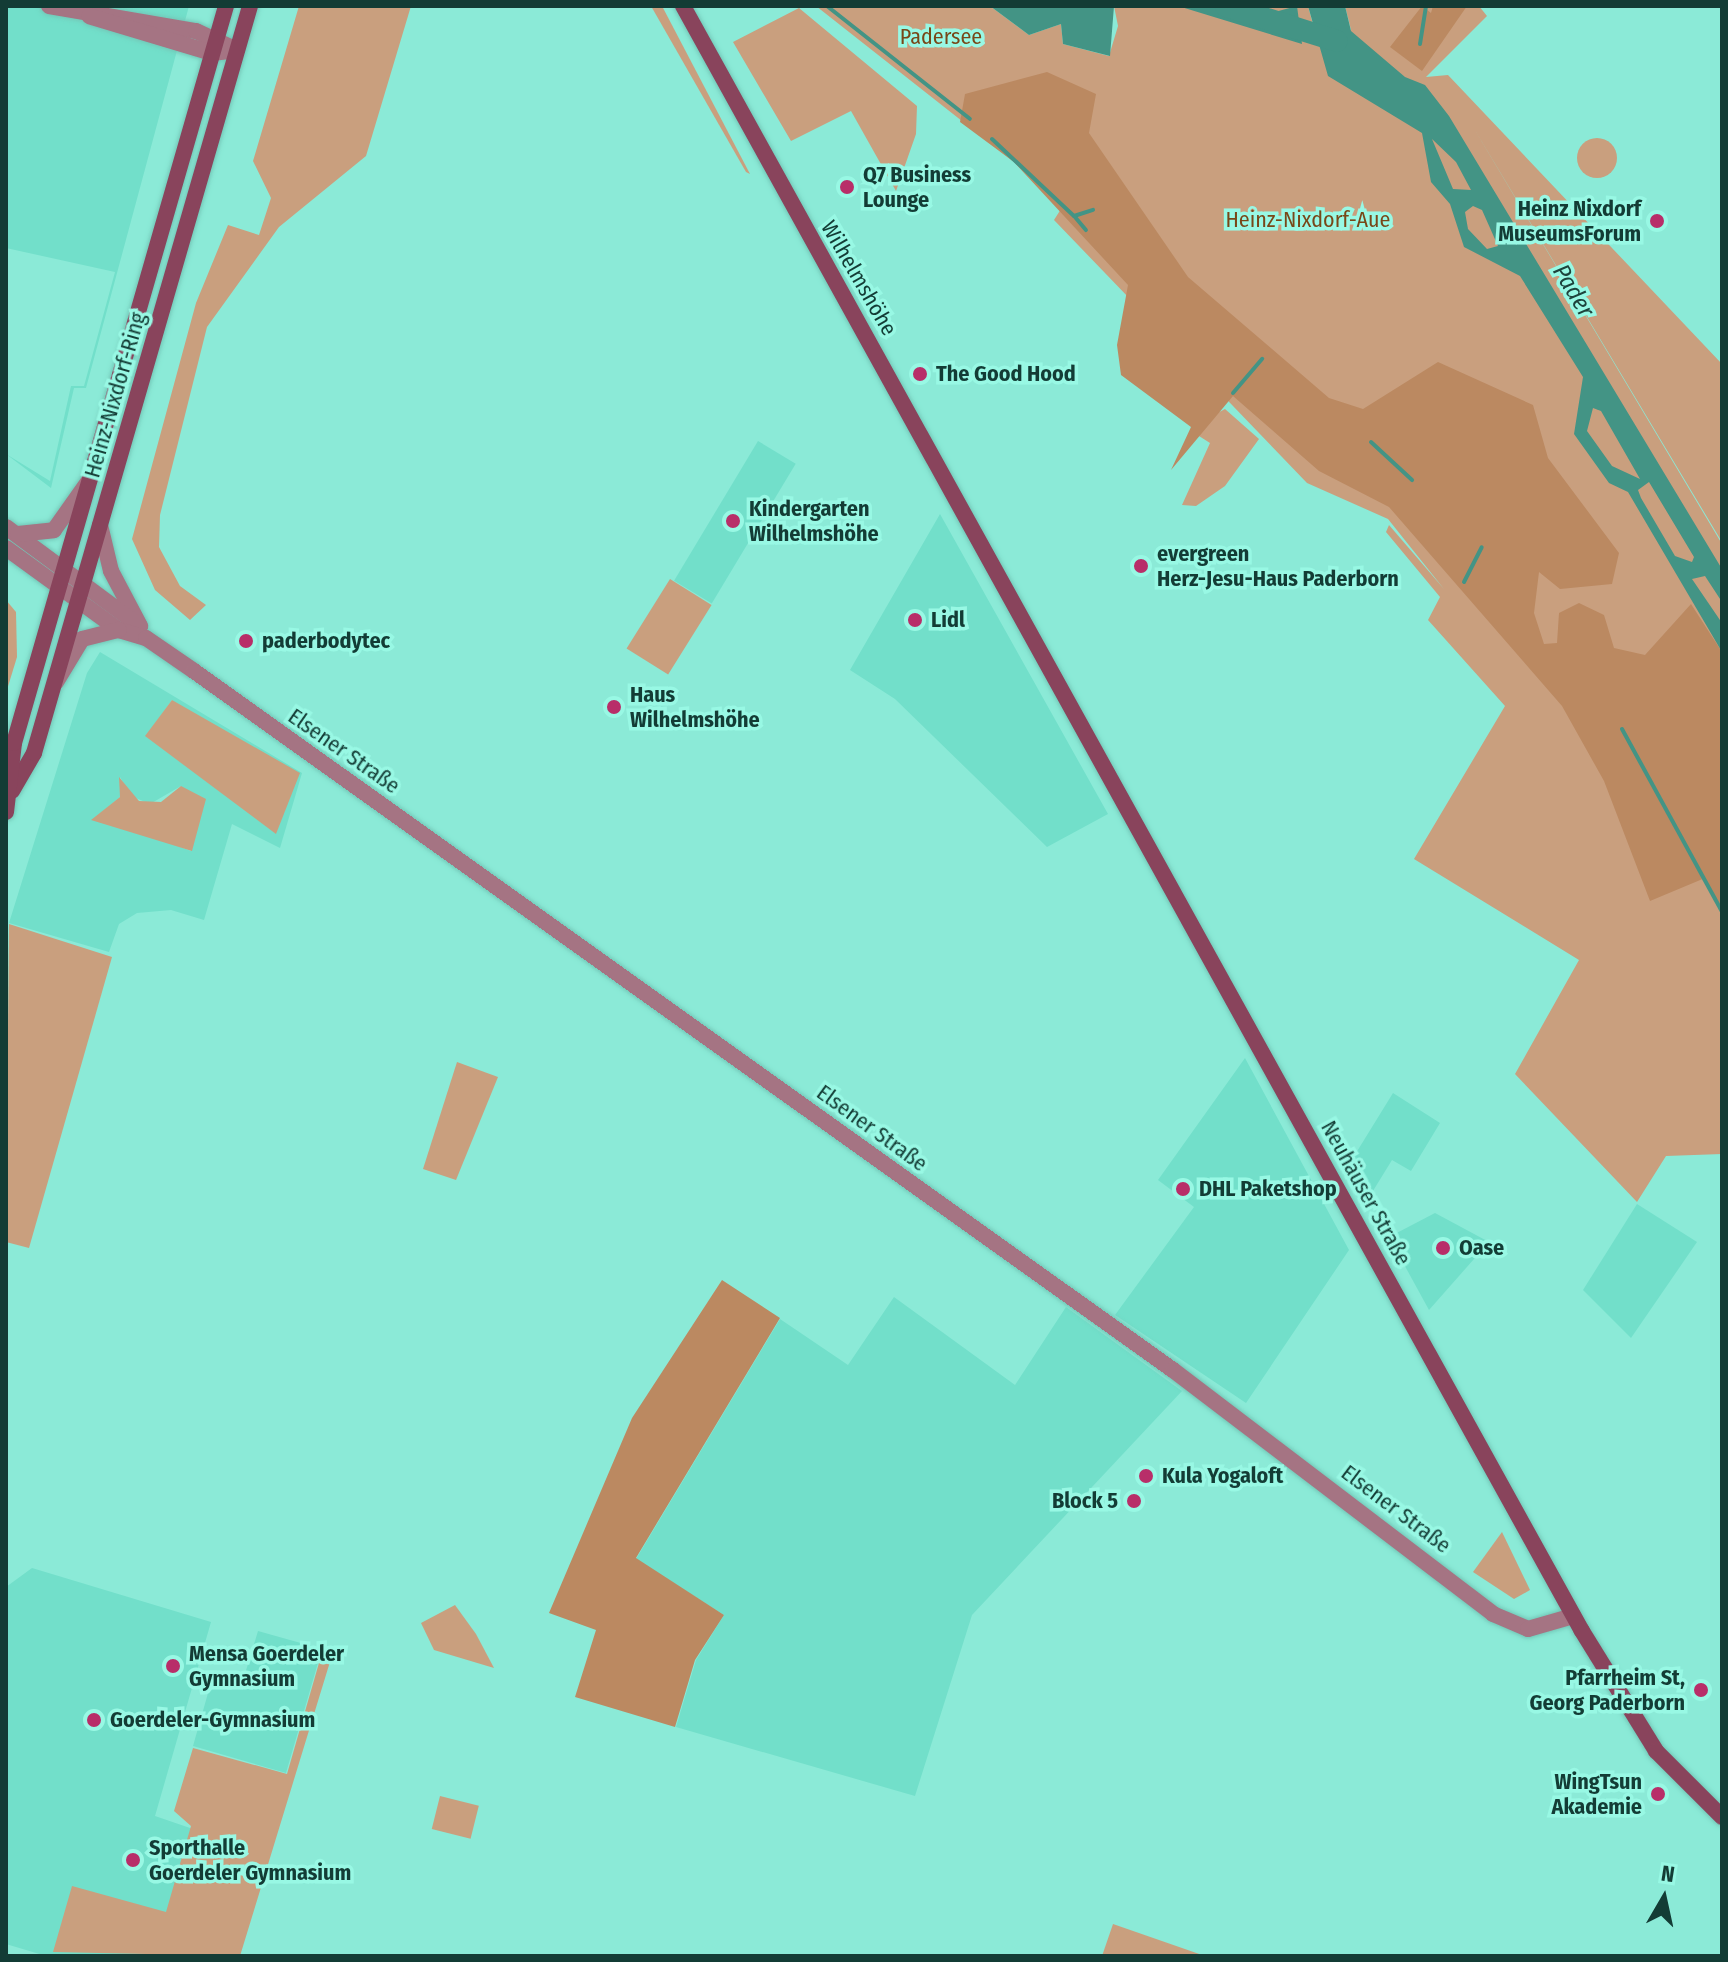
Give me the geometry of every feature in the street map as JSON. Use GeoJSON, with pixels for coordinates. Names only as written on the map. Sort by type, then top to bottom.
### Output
{"type":"FeatureCollection","features":[{"type":"Feature","properties":{"kind":"main road","name":"Heinz-Nixdorf-Ring"},"geometry":{"type":"LineString","coordinates":[[12,793],[13,749],[226,6]]}},
{"type":"Feature","properties":{"kind":"main road","name":"Heinz-Nixdorf-Ring"},"geometry":{"type":"LineString","coordinates":[[6,812],[12,793],[34,753],[250,6]]}},
{"type":"Feature","properties":{"kind":"main road","name":"Wilhelmshöhe"},"geometry":{"type":"LineString","coordinates":[[683,6],[998,571]]}},
{"type":"Feature","properties":{"kind":"main road","name":"Neuhäuser Straße"},"geometry":{"type":"LineString","coordinates":[[998,571],[1573,1616],[1656,1751],[1722,1817]]}},
{"type":"Feature","properties":{"kind":"street"},"geometry":{"type":"LineString","coordinates":[[49,6],[212,53],[237,50]]}},
{"type":"Feature","properties":{"kind":"street"},"geometry":{"type":"LineString","coordinates":[[89,16],[217,37],[237,50]]}},
{"type":"Feature","properties":{"kind":"street"},"geometry":{"type":"LineString","coordinates":[[12,530],[54,530],[89,481]]}},
{"type":"Feature","properties":{"kind":"street"},"geometry":{"type":"LineString","coordinates":[[100,525],[111,571],[143,632]]}},
{"type":"Feature","properties":{"kind":"street","name":"Elsener Straße"},"geometry":{"type":"LineString","coordinates":[[12,530],[143,632],[1241,1418],[1493,1614],[1528,1629],[1573,1616]]}},
{"type":"Feature","properties":{"kind":"street","name":"Elsener Straße"},"geometry":{"type":"LineString","coordinates":[[6,548],[119,630],[143,632]]}},
{"type":"Feature","properties":{"kind":"street"},"geometry":{"type":"LineString","coordinates":[[54,684],[82,639],[119,630]]}},
{"type":"Feature","properties":{"kind":"shaded area"},"geometry":{"type":"Polygon","coordinates":[[[6,6],[189,6],[86,388],[74,388],[51,488],[6,454],[50,481],[71,386],[84,386],[115,272],[6,248],[6,6]]]}},
{"type":"Feature","properties":{"kind":"shaded area"},"geometry":{"type":"Polygon","coordinates":[[[1422,6],[1431,13],[1433,6],[1467,6],[1422,71],[1390,47],[1422,6]]]}},
{"type":"Feature","properties":{"kind":"shaded area"},"geometry":{"type":"Polygon","coordinates":[[[1047,72],[1096,94],[1089,133],[1188,277],[1329,398],[1363,409],[1438,362],[1533,405],[1548,458],[1619,553],[1612,584],[1560,589],[1539,572],[1534,613],[1544,644],[1557,643],[1559,613],[1579,603],[1604,615],[1614,648],[1645,655],[1691,604],[1722,652],[1722,911],[1705,878],[1650,901],[1604,781],[1562,706],[1389,507],[1319,471],[1233,396],[1171,470],[1191,427],[1121,375],[1117,345],[1128,285],[1014,162],[960,122],[965,94],[1047,72]]]}},
{"type":"Feature","properties":{"kind":"shaded area","name":"Kindergarten Wilhelmshöhe"},"geometry":{"type":"Polygon","coordinates":[[[758,441],[796,464],[712,603],[674,581],[758,441]]]}},
{"type":"Feature","properties":{"kind":"shaded area"},"geometry":{"type":"Polygon","coordinates":[[[940,514],[1108,814],[1047,847],[895,699],[850,670],[940,514]]]}},
{"type":"Feature","properties":{"kind":"shaded area"},"geometry":{"type":"Polygon","coordinates":[[[100,652],[302,773],[280,848],[232,824],[204,920],[171,910],[137,913],[119,924],[109,952],[9,923],[87,673],[100,652]],[[172,700],[146,736],[276,833],[172,700]],[[120,777],[120,797],[97,816],[191,851],[181,786],[150,804],[131,796],[120,777]]]}},
{"type":"Feature","properties":{"kind":"shaded area"},"geometry":{"type":"Polygon","coordinates":[[[1245,1058],[1349,1250],[1246,1403],[1115,1315],[1194,1207],[1158,1180],[1245,1058]]]}},
{"type":"Feature","properties":{"kind":"shaded area"},"geometry":{"type":"Polygon","coordinates":[[[1393,1093],[1440,1123],[1411,1171],[1392,1160],[1368,1199],[1348,1166],[1393,1093]]]}},
{"type":"Feature","properties":{"kind":"shaded area"},"geometry":{"type":"Polygon","coordinates":[[[1637,1204],[1697,1242],[1631,1338],[1583,1290],[1637,1204]]]}},
{"type":"Feature","properties":{"kind":"shaded area"},"geometry":{"type":"Polygon","coordinates":[[[1435,1213],[1489,1242],[1429,1310],[1389,1237],[1435,1213]]]}},
{"type":"Feature","properties":{"kind":"shaded area"},"geometry":{"type":"Polygon","coordinates":[[[722,1280],[780,1318],[636,1558],[724,1615],[695,1660],[675,1727],[575,1697],[596,1630],[549,1613],[632,1418],[722,1280]]]}},
{"type":"Feature","properties":{"kind":"shaded area"},"geometry":{"type":"Polygon","coordinates":[[[894,1297],[1015,1385],[1066,1307],[1182,1391],[972,1615],[915,1796],[676,1727],[696,1660],[724,1615],[636,1559],[780,1319],[848,1365],[894,1297]]]}},
{"type":"Feature","properties":{"kind":"shaded area","name":"Goerdeler-Gymnasium"},"geometry":{"type":"Polygon","coordinates":[[[32,1568],[211,1622],[155,1816],[193,1829],[157,1956],[46,1956],[6,1944],[6,1587],[32,1568]]]}},
{"type":"Feature","properties":{"kind":"shaded area"},"geometry":{"type":"Polygon","coordinates":[[[258,1631],[322,1649],[286,1773],[193,1746],[212,1679],[241,1687],[258,1631]]]}},
{"type":"Feature","properties":{"kind":"green space"},"geometry":{"type":"Polygon","coordinates":[[[299,6],[411,6],[366,156],[279,227],[207,327],[160,515],[159,547],[180,586],[206,605],[190,620],[155,590],[132,539],[196,303],[228,225],[259,235],[271,198],[253,161],[299,6]]]}},
{"type":"Feature","properties":{"kind":"green space"},"geometry":{"type":"Polygon","coordinates":[[[651,6],[662,6],[750,174],[746,172],[651,6]]]}},
{"type":"Feature","properties":{"kind":"green space","name":"Heinz-Nixdorf-Aue"},"geometry":{"type":"Polygon","coordinates":[[[816,6],[990,6],[1029,35],[1061,24],[1063,44],[1109,56],[1118,26],[1114,6],[1308,6],[1314,28],[1351,30],[1345,6],[1479,6],[1487,16],[1426,77],[1448,75],[1722,364],[1722,542],[1473,127],[1722,544],[1722,1154],[1666,1156],[1637,1202],[1515,1074],[1579,960],[1414,859],[1505,706],[1428,620],[1440,597],[1386,532],[1389,525],[1444,589],[1388,519],[1307,483],[1054,220],[1061,209],[1014,162],[816,6]]]}},
{"type":"Feature","properties":{"kind":"green space"},"geometry":{"type":"Polygon","coordinates":[[[799,8],[917,106],[916,134],[896,191],[851,111],[791,141],[733,42],[799,8]]]}},
{"type":"Feature","properties":{"kind":"green space"},"geometry":{"type":"Polygon","coordinates":[[[1597,138],[1611,144],[1617,158],[1611,172],[1597,178],[1583,172],[1577,158],[1583,144],[1597,138]]]}},
{"type":"Feature","properties":{"kind":"green space"},"geometry":{"type":"Polygon","coordinates":[[[1225,409],[1259,439],[1225,486],[1196,506],[1182,505],[1210,443],[1199,436],[1210,417],[1225,409]]]}},
{"type":"Feature","properties":{"kind":"green space"},"geometry":{"type":"Polygon","coordinates":[[[670,579],[712,605],[668,675],[627,649],[670,579]]]}},
{"type":"Feature","properties":{"kind":"green space"},"geometry":{"type":"Polygon","coordinates":[[[6,600],[16,612],[17,657],[6,693],[6,600]]]}},
{"type":"Feature","properties":{"kind":"green space"},"geometry":{"type":"Polygon","coordinates":[[[172,700],[300,773],[276,834],[145,736],[172,700]]]}},
{"type":"Feature","properties":{"kind":"green space"},"geometry":{"type":"Polygon","coordinates":[[[119,777],[139,801],[161,802],[181,786],[206,799],[192,851],[91,820],[120,797],[119,777]]]}},
{"type":"Feature","properties":{"kind":"green space"},"geometry":{"type":"Polygon","coordinates":[[[9,924],[112,957],[29,1248],[6,1242],[9,924]]]}},
{"type":"Feature","properties":{"kind":"green space"},"geometry":{"type":"Polygon","coordinates":[[[457,1062],[498,1077],[456,1180],[423,1169],[457,1062]]]}},
{"type":"Feature","properties":{"kind":"green space"},"geometry":{"type":"Polygon","coordinates":[[[1502,1532],[1530,1590],[1514,1599],[1473,1572],[1502,1532]]]}},
{"type":"Feature","properties":{"kind":"green space"},"geometry":{"type":"Polygon","coordinates":[[[455,1605],[476,1634],[494,1668],[434,1650],[421,1623],[455,1605]]]}},
{"type":"Feature","properties":{"kind":"green space"},"geometry":{"type":"Polygon","coordinates":[[[323,1649],[333,1652],[240,1956],[53,1952],[72,1886],[166,1912],[191,1826],[174,1811],[193,1748],[287,1774],[323,1649]]]}},
{"type":"Feature","properties":{"kind":"green space"},"geometry":{"type":"Polygon","coordinates":[[[440,1796],[479,1806],[471,1839],[432,1829],[440,1796]]]}},
{"type":"Feature","properties":{"kind":"green space"},"geometry":{"type":"Polygon","coordinates":[[[1113,1924],[1205,1956],[1102,1956],[1113,1924]]]}},
{"type":"Feature","properties":{"kind":"water","name":"Padersee"},"geometry":{"type":"Polygon","coordinates":[[[990,6],[1114,6],[1110,56],[1063,44],[1061,24],[1029,35],[990,6]]]}},
{"type":"Feature","properties":{"kind":"water"},"geometry":{"type":"Polygon","coordinates":[[[1178,6],[1251,6],[1271,13],[1297,6],[1302,44],[1178,6]]]}},
{"type":"Feature","properties":{"kind":"water"},"geometry":{"type":"Polygon","coordinates":[[[1308,6],[1345,6],[1351,31],[1405,77],[1425,85],[1449,116],[1722,569],[1722,602],[1705,576],[1692,579],[1722,623],[1722,652],[1628,492],[1609,483],[1574,434],[1583,377],[1520,276],[1464,247],[1450,204],[1431,182],[1422,133],[1328,76],[1308,6]],[[1432,139],[1453,189],[1471,190],[1456,162],[1432,139]],[[1473,206],[1465,212],[1468,229],[1487,249],[1498,246],[1482,210],[1473,206]],[[1593,408],[1587,431],[1612,466],[1640,479],[1601,411],[1593,408]],[[1649,482],[1638,490],[1675,556],[1692,562],[1694,557],[1649,482]]]}},
{"type":"Feature","properties":{"kind":"waterway"},"geometry":{"type":"LineString","coordinates":[[827,6],[970,119]]}},
{"type":"Feature","properties":{"kind":"waterway"},"geometry":{"type":"LineString","coordinates":[[1226,6],[1337,41]]}},
{"type":"Feature","properties":{"kind":"waterway"},"geometry":{"type":"LineString","coordinates":[[1420,44],[1426,6]]}},
{"type":"Feature","properties":{"kind":"waterway"},"geometry":{"type":"LineString","coordinates":[[992,139],[1074,216],[1093,210]]}},
{"type":"Feature","properties":{"kind":"waterway"},"geometry":{"type":"LineString","coordinates":[[1075,217],[1086,230]]}},
{"type":"Feature","properties":{"kind":"waterway"},"geometry":{"type":"LineString","coordinates":[[1233,393],[1262,359]]}},
{"type":"Feature","properties":{"kind":"waterway"},"geometry":{"type":"LineString","coordinates":[[1371,442],[1412,480]]}},
{"type":"Feature","properties":{"kind":"waterway"},"geometry":{"type":"LineString","coordinates":[[1464,582],[1482,547]]}},
{"type":"Feature","properties":{"kind":"waterway"},"geometry":{"type":"LineString","coordinates":[[1622,729],[1722,912]]}},
{"type":"Feature","properties":{"kind":"place","name":"Q7 Business Lounge"},"geometry":{"type":"Point","coordinates":[847,187]}},
{"type":"Feature","properties":{"kind":"place","name":"Heinz Nixdorf MuseumsForum"},"geometry":{"type":"Point","coordinates":[1657,221]}},
{"type":"Feature","properties":{"kind":"place","name":"The Good Hood"},"geometry":{"type":"Point","coordinates":[920,374]}},
{"type":"Feature","properties":{"kind":"place","name":"Kindergarten Wilhelmshöhe"},"geometry":{"type":"Point","coordinates":[733,521]}},
{"type":"Feature","properties":{"kind":"place","name":"evergreen Herz-Jesu-Haus Paderborn"},"geometry":{"type":"Point","coordinates":[1141,566]}},
{"type":"Feature","properties":{"kind":"place","name":"Lidl"},"geometry":{"type":"Point","coordinates":[915,620]}},
{"type":"Feature","properties":{"kind":"place","name":"paderbodytec"},"geometry":{"type":"Point","coordinates":[246,641]}},
{"type":"Feature","properties":{"kind":"place","name":"Haus Wilhelmshöhe"},"geometry":{"type":"Point","coordinates":[614,707]}},
{"type":"Feature","properties":{"kind":"place","name":"DHL Paketshop"},"geometry":{"type":"Point","coordinates":[1183,1189]}},
{"type":"Feature","properties":{"kind":"place","name":"Oase"},"geometry":{"type":"Point","coordinates":[1443,1248]}},
{"type":"Feature","properties":{"kind":"place","name":"Kula Yogaloft"},"geometry":{"type":"Point","coordinates":[1146,1476]}},
{"type":"Feature","properties":{"kind":"place","name":"Block 5"},"geometry":{"type":"Point","coordinates":[1134,1501]}},
{"type":"Feature","properties":{"kind":"place","name":"Mensa Goerdeler Gymnasium"},"geometry":{"type":"Point","coordinates":[173,1666]}},
{"type":"Feature","properties":{"kind":"place","name":"Pfarrheim St, Georg Paderborn"},"geometry":{"type":"Point","coordinates":[1701,1690]}},
{"type":"Feature","properties":{"kind":"place","name":"Goerdeler-Gymnasium"},"geometry":{"type":"Point","coordinates":[94,1720]}},
{"type":"Feature","properties":{"kind":"place","name":"WingTsun Akademie"},"geometry":{"type":"Point","coordinates":[1658,1794]}},
{"type":"Feature","properties":{"kind":"place","name":"Sporthalle Goerdeler Gymnasium"},"geometry":{"type":"Point","coordinates":[133,1860]}},
{"type":"Feature","properties":{"kind":"water label","name":"Pader"},"geometry":{"type":"Point","coordinates":[1573,291]}}]}
